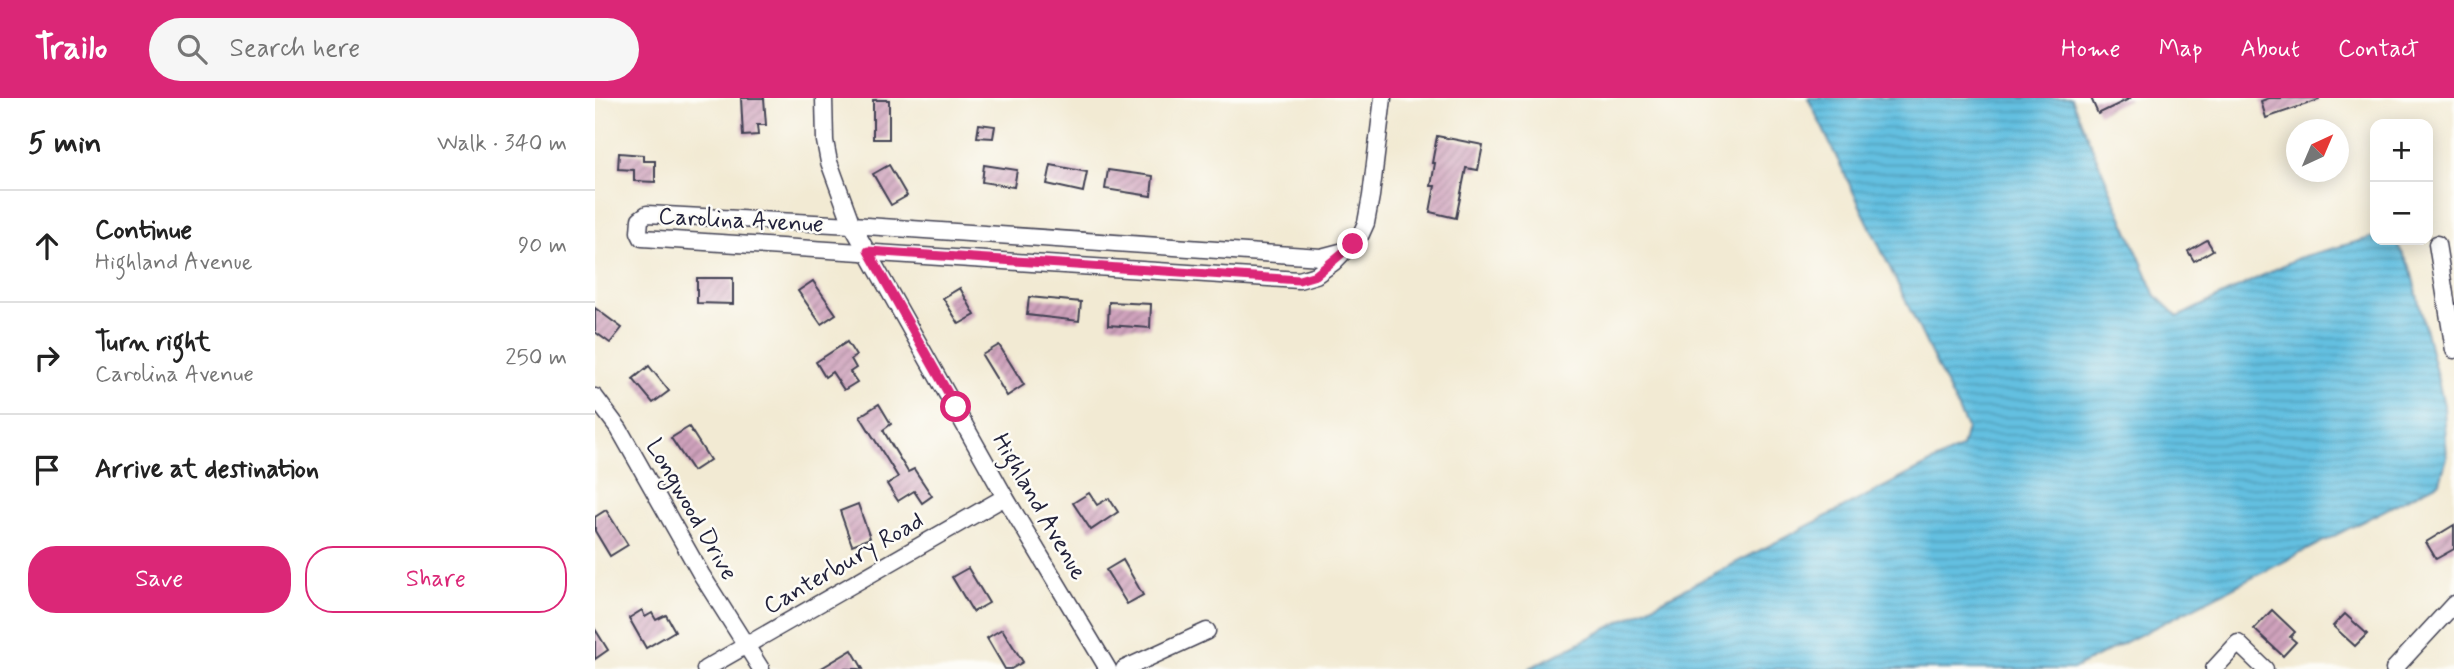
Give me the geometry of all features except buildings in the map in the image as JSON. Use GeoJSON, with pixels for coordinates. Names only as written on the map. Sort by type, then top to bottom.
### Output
{"type":"FeatureCollection","features":[{"type":"Feature","properties":{"kind":"street","name":"Highland Avenue"},"geometry":{"type":"LineString","coordinates":[[824,98],[825,141],[829,162],[852,225],[1005,497],[1108,669]]}},
{"type":"Feature","properties":{"kind":"street","name":"Carolina Avenue"},"geometry":{"type":"LineString","coordinates":[[1344,251],[1321,257],[647,214],[640,219],[639,232],[642,238],[1299,280],[1316,275],[1334,262],[1353,244],[1366,223],[1383,98]]}},
{"type":"Feature","properties":{"kind":"street"},"geometry":{"type":"LineString","coordinates":[[1111,267],[1112,243]]}},
{"type":"Feature","properties":{"kind":"street"},"geometry":{"type":"LineString","coordinates":[[2437,244],[2454,350]]}},
{"type":"Feature","properties":{"kind":"street","name":"Longwood Drive"},"geometry":{"type":"LineString","coordinates":[[595,397],[619,429],[701,574],[761,669]]}},
{"type":"Feature","properties":{"kind":"street","name":"Canterbury Road"},"geometry":{"type":"LineString","coordinates":[[705,669],[1005,497]]}},
{"type":"Feature","properties":{"kind":"street"},"geometry":{"type":"LineString","coordinates":[[2394,669],[2454,604]]}},
{"type":"Feature","properties":{"kind":"street"},"geometry":{"type":"LineString","coordinates":[[1124,669],[1207,631]]}},
{"type":"Feature","properties":{"kind":"street"},"geometry":{"type":"LineString","coordinates":[[2214,669],[2238,643],[2265,669]]}},
{"type":"Feature","properties":{"kind":"water"},"geometry":{"type":"Polygon","coordinates":[[[1808,98],[2071,98],[2156,296],[2178,317],[2298,258],[2370,238],[2370,245],[2398,245],[2410,266],[2444,405],[2447,458],[2440,482],[2073,669],[1528,669],[1962,447],[1967,428],[1808,98]]]}},
{"type":"Feature","properties":{"kind":"route"},"geometry":{"type":"LineString","coordinates":[[956,407],[868,251],[1299,280],[1316,275],[1353,244]]}}]}
